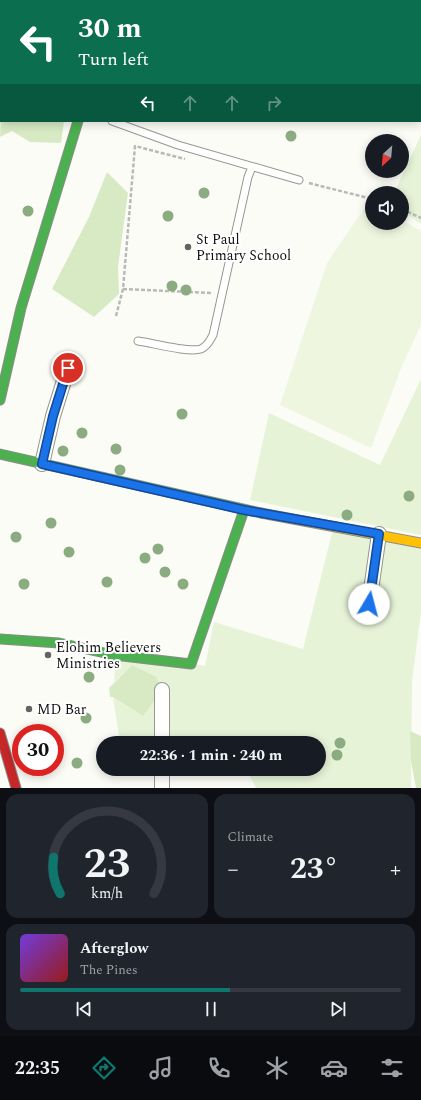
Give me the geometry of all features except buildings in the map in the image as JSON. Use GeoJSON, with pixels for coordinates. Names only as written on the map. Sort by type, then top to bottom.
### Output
{"type":"FeatureCollection","features":[{"type":"Feature","properties":{"kind":"street"},"geometry":{"type":"LineString","coordinates":[[0,400],[21,308],[78,122]]}},
{"type":"Feature","properties":{"kind":"street"},"geometry":{"type":"LineString","coordinates":[[42,464],[53,416],[68,368]]}},
{"type":"Feature","properties":{"kind":"street"},"geometry":{"type":"LineString","coordinates":[[0,454],[244,510],[421,543]]}},
{"type":"Feature","properties":{"kind":"street"},"geometry":{"type":"LineString","coordinates":[[0,639],[59,643],[114,655],[191,664],[244,510]]}},
{"type":"Feature","properties":{"kind":"street"},"geometry":{"type":"LineString","coordinates":[[369,604],[379,534]]}},
{"type":"Feature","properties":{"kind":"street"},"geometry":{"type":"LineString","coordinates":[[162,690],[162,736]]}},
{"type":"Feature","properties":{"kind":"street"},"geometry":{"type":"LineString","coordinates":[[0,733],[16,788]]}},
{"type":"Feature","properties":{"kind":"street"},"geometry":{"type":"LineString","coordinates":[[162,776],[162,788]]}},
{"type":"Feature","properties":{"kind":"lane"},"geometry":{"type":"LineString","coordinates":[[115,122],[171,142],[299,180]]}},
{"type":"Feature","properties":{"kind":"lane"},"geometry":{"type":"LineString","coordinates":[[138,341],[190,350],[200,349],[210,342],[248,177],[252,167]]}},
{"type":"Feature","properties":{"kind":"path"},"geometry":{"type":"LineString","coordinates":[[116,316],[123,289],[135,146],[188,160]]}},
{"type":"Feature","properties":{"kind":"path"},"geometry":{"type":"LineString","coordinates":[[299,180],[365,197]]}},
{"type":"Feature","properties":{"kind":"path"},"geometry":{"type":"LineString","coordinates":[[409,212],[421,218]]}},
{"type":"Feature","properties":{"kind":"path"},"geometry":{"type":"LineString","coordinates":[[123,289],[222,294]]}},
{"type":"Feature","properties":{"kind":"green space"},"geometry":{"type":"Polygon","coordinates":[[[1,122],[64,122],[61,143],[30,142],[12,131],[0,137],[1,122]]]}},
{"type":"Feature","properties":{"kind":"green space"},"geometry":{"type":"Polygon","coordinates":[[[421,135],[421,224],[409,216],[409,186],[397,186],[401,178],[409,178],[409,161],[421,135]]]}},
{"type":"Feature","properties":{"kind":"green space"},"geometry":{"type":"Polygon","coordinates":[[[107,172],[128,193],[118,267],[119,294],[94,317],[52,289],[89,217],[107,172]]]}},
{"type":"Feature","properties":{"kind":"green space"},"geometry":{"type":"Polygon","coordinates":[[[365,207],[365,230],[409,230],[409,224],[421,231],[421,325],[402,366],[371,448],[280,405],[327,263],[365,207]]]}},
{"type":"Feature","properties":{"kind":"green space"},"geometry":{"type":"Polygon","coordinates":[[[421,379],[421,535],[250,500],[269,413],[380,465],[421,379]]]}},
{"type":"Feature","properties":{"kind":"green space"},"geometry":{"type":"Polygon","coordinates":[[[333,529],[421,546],[421,612],[412,681],[411,788],[256,788],[250,776],[326,776],[326,736],[119,736],[113,697],[143,716],[132,665],[114,682],[116,658],[166,658],[205,666],[214,622],[303,649],[333,529]]]}},
{"type":"Feature","properties":{"kind":"green space"},"geometry":{"type":"Polygon","coordinates":[[[132,665],[156,677],[162,690],[143,716],[113,697],[110,697],[109,688],[132,665]]]}},
{"type":"Feature","properties":{"kind":"green space"},"geometry":{"type":"Polygon","coordinates":[[[410,731],[421,736],[421,788],[416,788],[411,761],[410,731]]]}},
{"type":"Feature","properties":{"kind":"traffic: fast"},"geometry":{"type":"LineString","coordinates":[[0,400],[21,308],[78,122]]}},
{"type":"Feature","properties":{"kind":"traffic: fast"},"geometry":{"type":"LineString","coordinates":[[0,454],[261,513]]}},
{"type":"Feature","properties":{"kind":"traffic: fast"},"geometry":{"type":"LineString","coordinates":[[0,639],[59,643],[114,655],[191,664],[244,510]]}},
{"type":"Feature","properties":{"kind":"traffic: slow"},"geometry":{"type":"LineString","coordinates":[[261,513],[421,543]]}},
{"type":"Feature","properties":{"kind":"traffic: jam"},"geometry":{"type":"LineString","coordinates":[[0,733],[16,788]]}},
{"type":"Feature","properties":{"kind":"place","name":"St Paul Primary School"},"geometry":{"type":"Point","coordinates":[188,247]}},
{"type":"Feature","properties":{"kind":"place","name":"Elohim Believers Ministries"},"geometry":{"type":"Point","coordinates":[48,655]}},
{"type":"Feature","properties":{"kind":"place","name":"MD Bar"},"geometry":{"type":"Point","coordinates":[29,709]}},
{"type":"Feature","properties":{"kind":"route"},"geometry":{"type":"LineString","coordinates":[[68,368],[53,416],[42,464],[244,510],[379,534],[369,604]]}}]}
